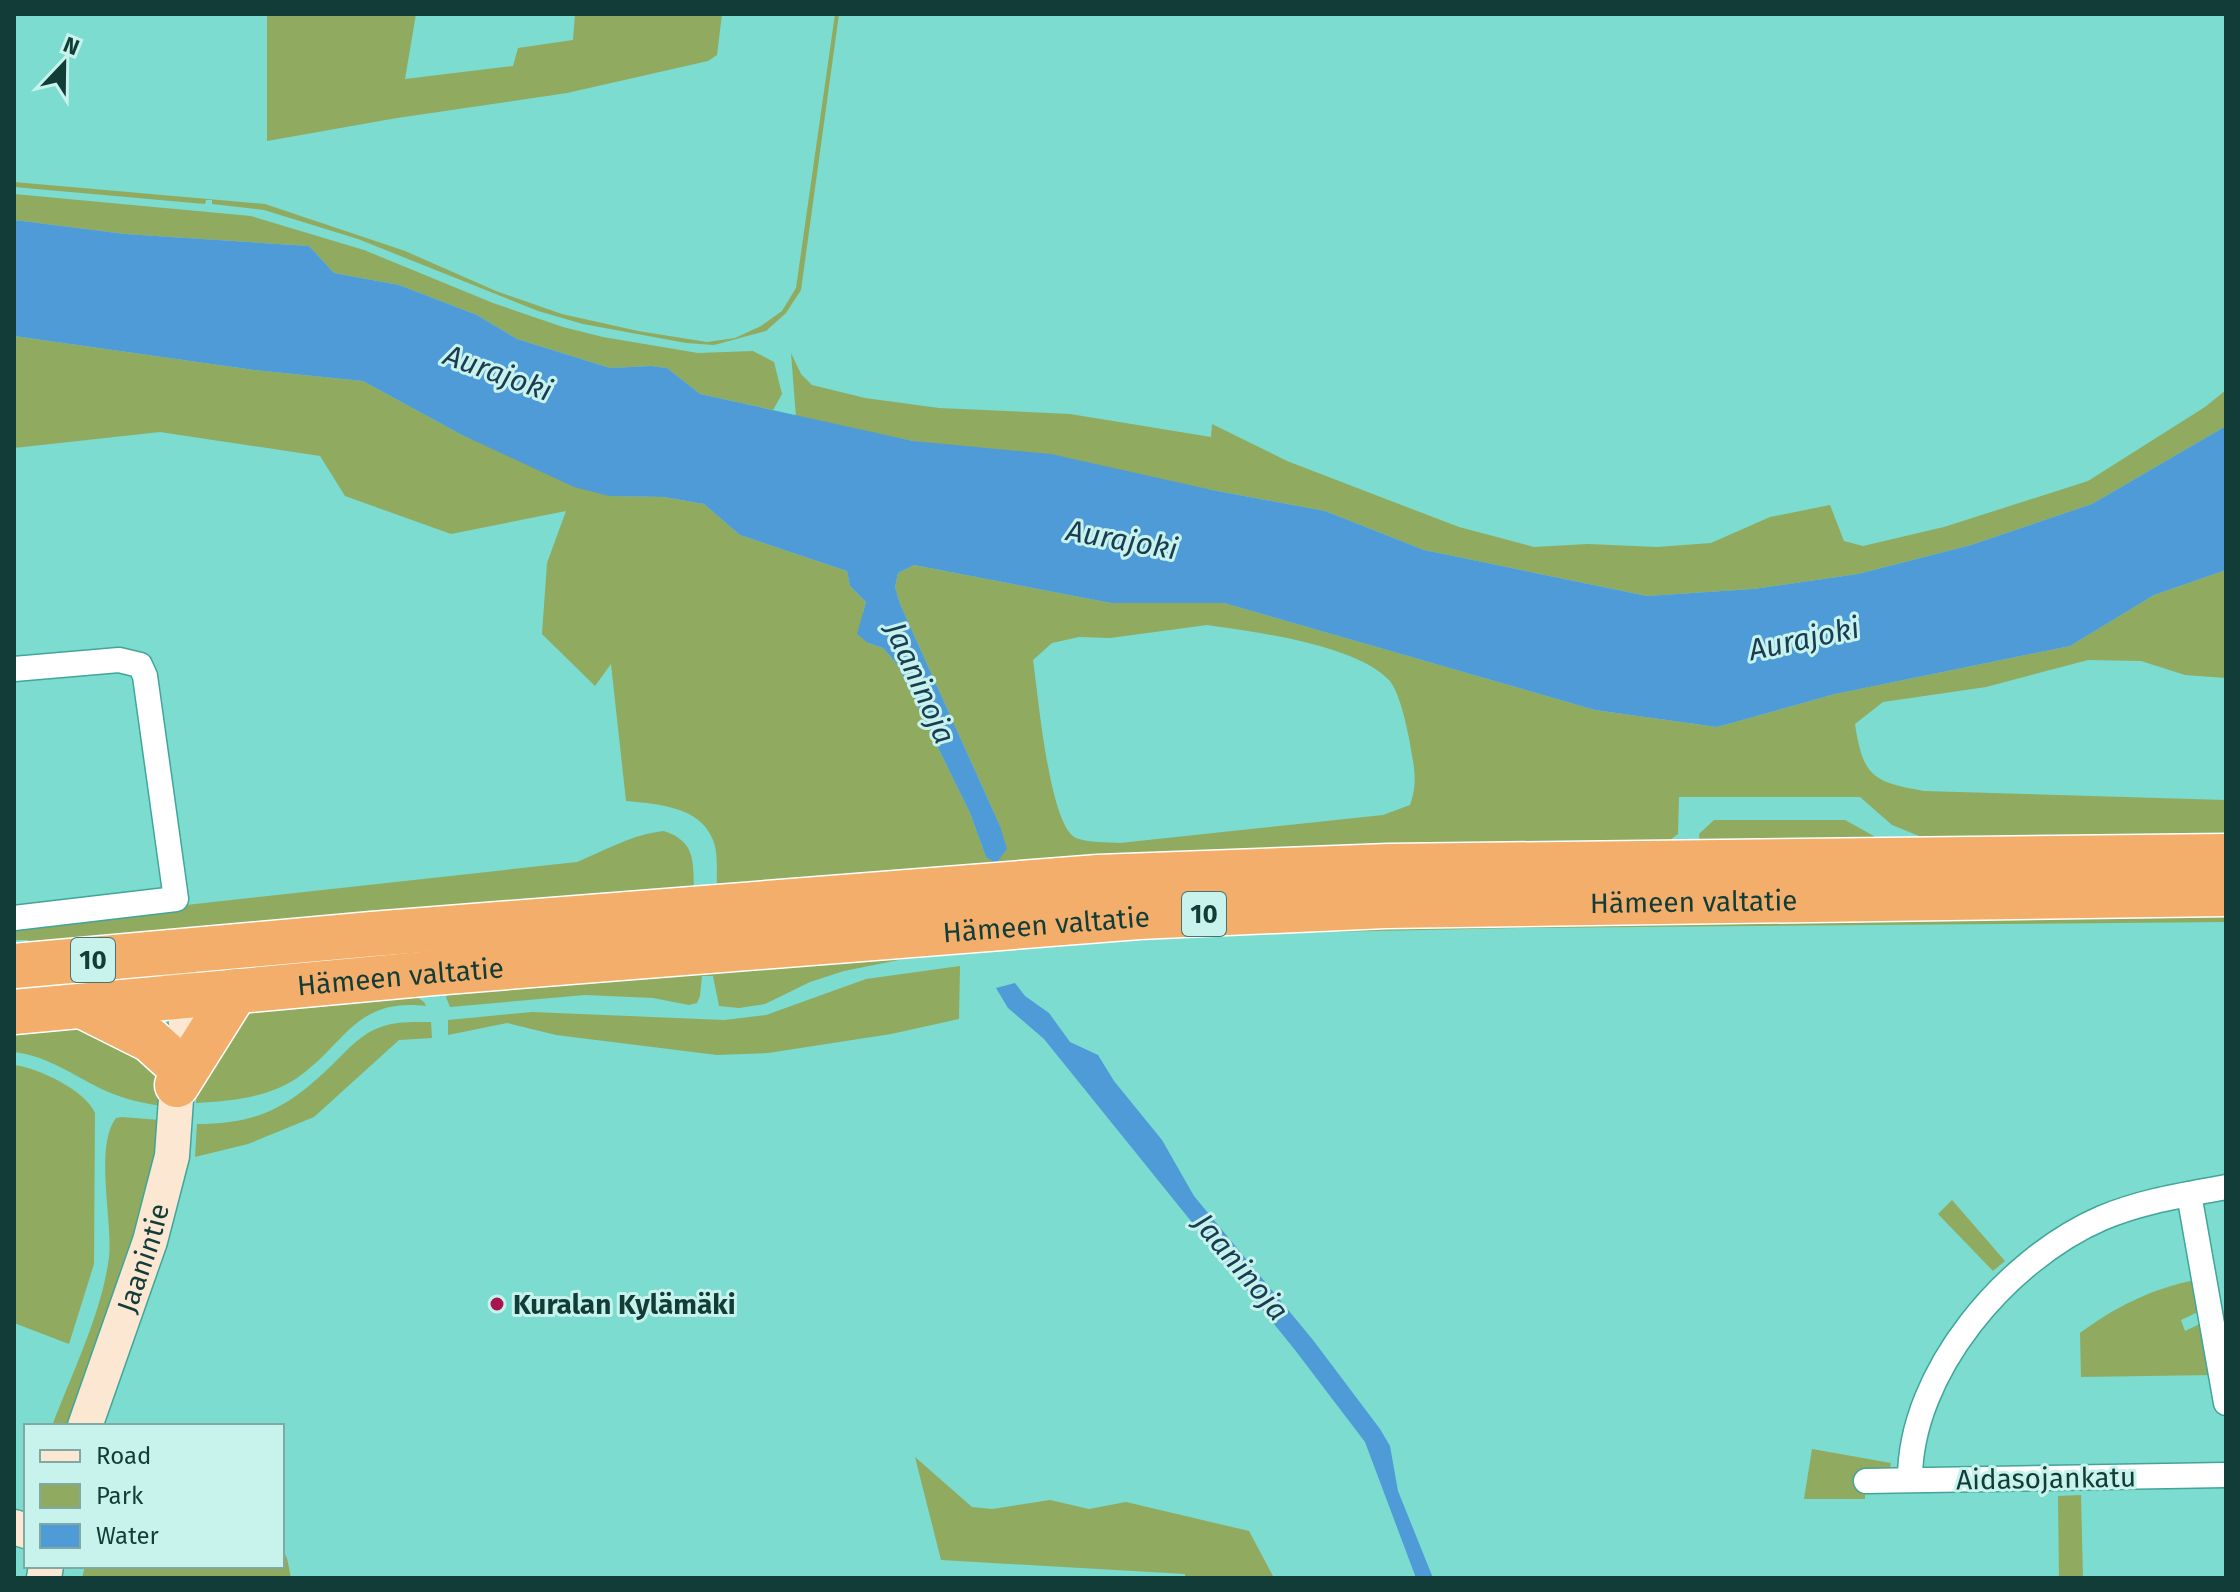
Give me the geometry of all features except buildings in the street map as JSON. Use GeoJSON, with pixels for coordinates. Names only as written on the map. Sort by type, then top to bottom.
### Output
{"type":"FeatureCollection","features":[{"type":"Feature","properties":{"kind":"highway","name":"Hämeen valtatie"},"geometry":{"type":"LineString","coordinates":[[14,966],[372,934],[1098,877],[1388,866],[2226,856]]}},
{"type":"Feature","properties":{"kind":"highway","name":"Hämeen valtatie"},"geometry":{"type":"LineString","coordinates":[[14,1012],[433,973],[1155,917],[1402,906],[2226,894]]}},
{"type":"Feature","properties":{"kind":"highway"},"geometry":{"type":"LineString","coordinates":[[82,1006],[150,1040],[174,1072],[236,991]]}},
{"type":"Feature","properties":{"kind":"main road","name":"Jaanintie"},"geometry":{"type":"LineString","coordinates":[[86,1424],[150,1241],[164,1188],[176,1122],[173,953]]}},
{"type":"Feature","properties":{"kind":"street"},"geometry":{"type":"LineString","coordinates":[[14,669],[119,660],[140,665],[145,676],[176,899],[14,918]]}},
{"type":"Feature","properties":{"kind":"street"},"geometry":{"type":"LineString","coordinates":[[1910,1479],[1916,1432],[1942,1368],[1962,1336],[2001,1287],[2064,1239],[2102,1218],[2138,1205],[2226,1187]]}},
{"type":"Feature","properties":{"kind":"street"},"geometry":{"type":"LineString","coordinates":[[2189,1194],[2226,1403]]}},
{"type":"Feature","properties":{"kind":"street","name":"Aidasojankatu"},"geometry":{"type":"LineString","coordinates":[[1866,1481],[2226,1475]]}},
{"type":"Feature","properties":{"kind":"green space"},"geometry":{"type":"Polygon","coordinates":[[[267,14],[416,14],[405,79],[513,66],[518,48],[573,40],[575,14],[722,14],[717,55],[708,61],[567,93],[267,141],[267,14]]]}},
{"type":"Feature","properties":{"kind":"green space"},"geometry":{"type":"Polygon","coordinates":[[[835,14],[839,14],[801,290],[786,313],[766,331],[714,345],[686,343],[583,324],[538,311],[358,239],[264,210],[212,204],[212,200],[206,200],[205,204],[14,187],[14,182],[265,204],[405,251],[496,291],[562,314],[707,342],[735,338],[761,326],[782,311],[796,288],[835,14]]]}},
{"type":"Feature","properties":{"kind":"green space"},"geometry":{"type":"Polygon","coordinates":[[[14,194],[251,216],[364,250],[493,303],[563,327],[698,353],[753,351],[774,362],[782,394],[773,410],[700,394],[667,368],[610,368],[517,339],[477,315],[399,285],[334,273],[309,246],[125,234],[14,220],[14,194]]]}},
{"type":"Feature","properties":{"kind":"green space"},"geometry":{"type":"Polygon","coordinates":[[[14,336],[254,370],[363,381],[462,435],[609,496],[664,497],[704,504],[740,535],[847,571],[850,586],[866,602],[863,612],[868,643],[883,648],[897,664],[970,813],[986,857],[1000,826],[895,587],[898,573],[914,565],[1111,603],[1224,603],[1595,710],[1717,727],[1835,694],[2070,646],[2154,595],[2226,570],[2226,678],[2185,675],[2141,661],[2088,660],[1986,687],[1883,702],[1855,724],[1867,766],[1873,774],[1893,784],[1924,791],[2226,800],[2226,842],[1934,842],[1892,825],[1860,797],[1679,797],[1678,834],[1665,844],[717,891],[715,846],[707,829],[698,820],[676,809],[626,801],[611,664],[595,686],[542,634],[547,563],[566,511],[451,534],[345,496],[320,456],[160,432],[14,448],[14,336]],[[1207,625],[1110,638],[1079,637],[1052,643],[1033,660],[1052,785],[1067,828],[1076,838],[1120,843],[1383,815],[1410,805],[1415,779],[1408,732],[1402,708],[1389,680],[1353,657],[1329,649],[1276,636],[1207,625]]]}},
{"type":"Feature","properties":{"kind":"green space"},"geometry":{"type":"Polygon","coordinates":[[[791,353],[801,374],[812,385],[865,398],[939,408],[1070,414],[1211,437],[1212,424],[1287,461],[1459,527],[1534,547],[1588,544],[1657,547],[1711,543],[1770,517],[1830,505],[1844,541],[1863,546],[1944,527],[2088,481],[2205,407],[2226,390],[2226,426],[2092,504],[1971,545],[1858,574],[1753,589],[1647,596],[1424,550],[1325,511],[913,441],[796,417],[791,353]]]}},
{"type":"Feature","properties":{"kind":"green space"},"geometry":{"type":"Polygon","coordinates":[[[1714,820],[1845,820],[1881,840],[1700,846],[1699,834],[1714,820]]]}},
{"type":"Feature","properties":{"kind":"green space"},"geometry":{"type":"Polygon","coordinates":[[[664,831],[688,848],[693,863],[694,894],[29,944],[28,940],[14,940],[14,924],[577,862],[630,839],[664,831]]]}},
{"type":"Feature","properties":{"kind":"green space"},"geometry":{"type":"Polygon","coordinates":[[[2226,911],[2226,922],[1518,928],[1185,935],[904,959],[844,971],[810,982],[765,1004],[739,1008],[719,1006],[713,976],[702,976],[697,1003],[689,1005],[653,998],[585,995],[450,1007],[446,997],[452,990],[1186,929],[2226,911]]]}},
{"type":"Feature","properties":{"kind":"green space"},"geometry":{"type":"Polygon","coordinates":[[[960,966],[959,1019],[891,1034],[768,1053],[717,1055],[556,1035],[507,1023],[448,1035],[448,1020],[532,1012],[724,1020],[766,1015],[866,979],[960,966]]]}},
{"type":"Feature","properties":{"kind":"green space"},"geometry":{"type":"Polygon","coordinates":[[[408,991],[426,1006],[402,1005],[367,1016],[313,1065],[285,1085],[248,1097],[196,1103],[197,1087],[244,1012],[408,991]]]}},
{"type":"Feature","properties":{"kind":"green space"},"geometry":{"type":"Polygon","coordinates":[[[431,1022],[432,1038],[399,1040],[314,1117],[248,1144],[195,1157],[197,1124],[238,1121],[272,1110],[302,1092],[367,1033],[393,1024],[431,1022]]]}},
{"type":"Feature","properties":{"kind":"green space"},"geometry":{"type":"Polygon","coordinates":[[[68,1028],[109,1030],[160,1074],[161,1106],[113,1094],[50,1062],[14,1052],[14,1033],[68,1028]]]}},
{"type":"Feature","properties":{"kind":"green space"},"geometry":{"type":"Polygon","coordinates":[[[14,1065],[71,1088],[90,1104],[95,1113],[94,1264],[69,1344],[14,1323],[14,1065]]]}},
{"type":"Feature","properties":{"kind":"green space"},"geometry":{"type":"Polygon","coordinates":[[[116,1118],[160,1120],[151,1186],[116,1294],[67,1424],[53,1424],[93,1321],[105,1278],[110,1242],[106,1147],[116,1118]]]}},
{"type":"Feature","properties":{"kind":"green space"},"geometry":{"type":"Polygon","coordinates":[[[1952,1200],[2005,1261],[1993,1271],[1938,1214],[1952,1200]]]}},
{"type":"Feature","properties":{"kind":"green space"},"geometry":{"type":"Polygon","coordinates":[[[2195,1280],[2200,1311],[2181,1320],[2185,1331],[2202,1323],[2211,1375],[2081,1377],[2080,1333],[2134,1300],[2195,1280]]]}},
{"type":"Feature","properties":{"kind":"green space"},"geometry":{"type":"Polygon","coordinates":[[[1812,1449],[1891,1463],[1890,1468],[1865,1468],[1865,1499],[1804,1499],[1812,1449]]]}},
{"type":"Feature","properties":{"kind":"green space"},"geometry":{"type":"Polygon","coordinates":[[[915,1457],[972,1507],[992,1509],[1050,1500],[1089,1509],[1126,1502],[1249,1531],[1274,1578],[1185,1578],[1185,1574],[941,1560],[915,1457]]]}},
{"type":"Feature","properties":{"kind":"green space"},"geometry":{"type":"Polygon","coordinates":[[[2081,1495],[2083,1578],[2059,1578],[2058,1496],[2081,1495]]]}},
{"type":"Feature","properties":{"kind":"green space"},"geometry":{"type":"Polygon","coordinates":[[[284,1553],[291,1578],[82,1578],[84,1568],[284,1568],[284,1553]]]}},
{"type":"Feature","properties":{"kind":"water"},"geometry":{"type":"Polygon","coordinates":[[[14,220],[125,234],[309,246],[334,273],[399,285],[477,315],[517,339],[610,368],[667,368],[700,394],[913,441],[1051,454],[1212,490],[1325,511],[1424,550],[1647,596],[1753,589],[1858,574],[1971,545],[2092,504],[2226,426],[2226,570],[2154,595],[2070,646],[1835,694],[1717,727],[1595,710],[1224,603],[1111,603],[914,565],[898,573],[895,587],[1000,826],[1007,849],[994,862],[986,857],[970,813],[897,664],[883,648],[868,643],[857,634],[866,602],[850,586],[847,571],[740,535],[704,504],[664,497],[609,496],[574,487],[462,435],[363,381],[254,370],[14,336],[14,220]]]}},
{"type":"Feature","properties":{"kind":"water","name":"Jaaninoja"},"geometry":{"type":"Polygon","coordinates":[[[1015,983],[1025,996],[1049,1013],[1070,1042],[1098,1055],[1114,1081],[1162,1140],[1194,1196],[1313,1340],[1380,1429],[1390,1446],[1398,1491],[1433,1578],[1416,1578],[1365,1442],[1295,1350],[1044,1039],[1008,1008],[996,988],[1015,983]]]}},
{"type":"Feature","properties":{"kind":"place","name":"Kuralan Kylämäki"},"geometry":{"type":"Point","coordinates":[497,1304]}},
{"type":"Feature","properties":{"kind":"water label","name":"Aurajoki"},"geometry":{"type":"Point","coordinates":[498,373]}},
{"type":"Feature","properties":{"kind":"water label","name":"Aurajoki"},"geometry":{"type":"Point","coordinates":[1122,540]}},
{"type":"Feature","properties":{"kind":"water label","name":"Aurajoki"},"geometry":{"type":"Point","coordinates":[1804,639]}}]}
